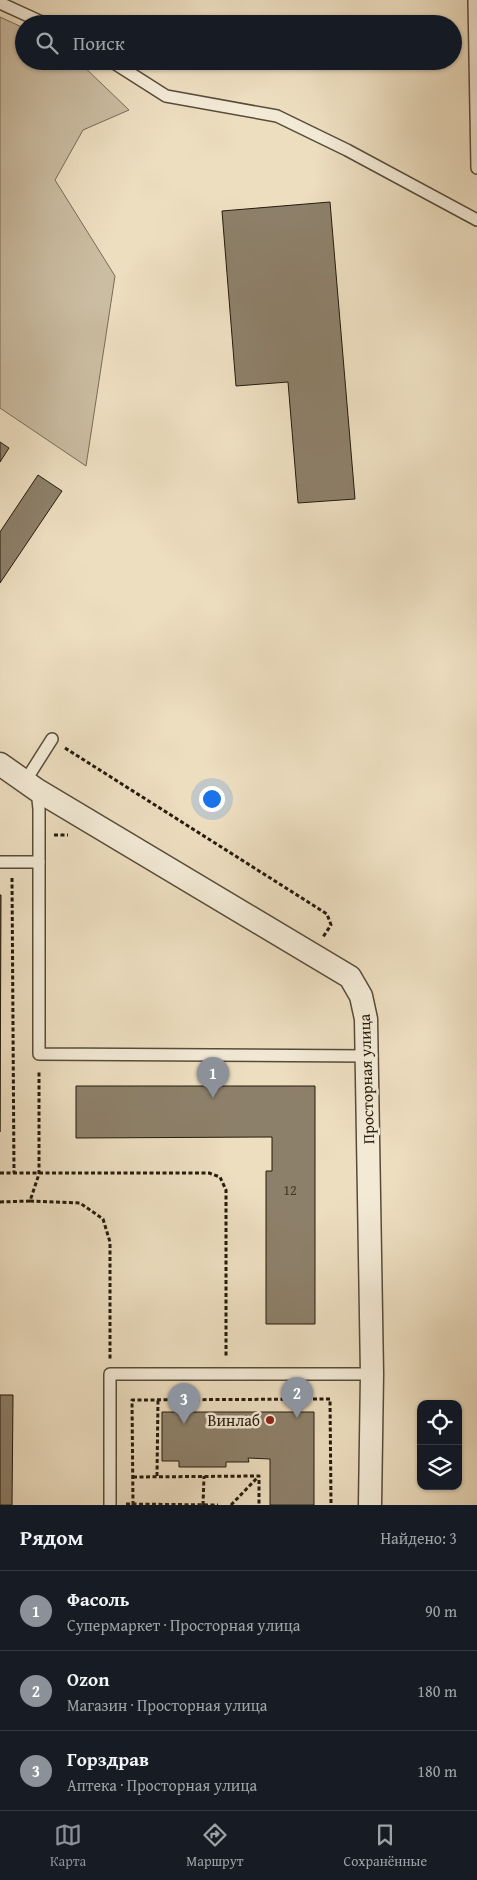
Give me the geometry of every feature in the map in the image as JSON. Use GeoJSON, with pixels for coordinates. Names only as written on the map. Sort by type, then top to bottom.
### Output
{"type":"FeatureCollection","features":[{"type":"Feature","properties":{"kind":"street","name":"Просторная улица"},"geometry":{"type":"LineString","coordinates":[[0,764],[350,977],[361,996],[366,1019],[367,1056],[372,1374],[370,1505]]}},
{"type":"Feature","properties":{"kind":"lane"},"geometry":{"type":"LineString","coordinates":[[474,0],[477,168]]}},
{"type":"Feature","properties":{"kind":"lane"},"geometry":{"type":"LineString","coordinates":[[0,3],[26,15]]}},
{"type":"Feature","properties":{"kind":"lane"},"geometry":{"type":"LineString","coordinates":[[125,70],[166,96],[277,116],[347,150],[477,220]]}},
{"type":"Feature","properties":{"kind":"lane"},"geometry":{"type":"LineString","coordinates":[[52,739],[32,785],[39,835],[39,1054],[367,1056]]}},
{"type":"Feature","properties":{"kind":"lane"},"geometry":{"type":"LineString","coordinates":[[6,862],[39,862]]}},
{"type":"Feature","properties":{"kind":"lane"},"geometry":{"type":"LineString","coordinates":[[110,1505],[110,1374],[372,1374]]}},
{"type":"Feature","properties":{"kind":"path"},"geometry":{"type":"LineString","coordinates":[[52,739],[327,914],[331,925],[312,954]]}},
{"type":"Feature","properties":{"kind":"path"},"geometry":{"type":"LineString","coordinates":[[39,835],[74,835]]}},
{"type":"Feature","properties":{"kind":"path"},"geometry":{"type":"LineString","coordinates":[[6,862],[14,1174]]}},
{"type":"Feature","properties":{"kind":"path"},"geometry":{"type":"LineString","coordinates":[[30,1201],[39,1174],[39,1054]]}},
{"type":"Feature","properties":{"kind":"path"},"geometry":{"type":"LineString","coordinates":[[0,1174],[209,1173],[220,1177],[226,1190],[226,1374]]}},
{"type":"Feature","properties":{"kind":"path"},"geometry":{"type":"LineString","coordinates":[[0,1202],[80,1203],[103,1219],[110,1242],[110,1374]]}},
{"type":"Feature","properties":{"kind":"path"},"geometry":{"type":"LineString","coordinates":[[133,1505],[132,1400],[330,1399],[330,1505]]}},
{"type":"Feature","properties":{"kind":"path"},"geometry":{"type":"LineString","coordinates":[[156,1476],[158,1400]]}},
{"type":"Feature","properties":{"kind":"path"},"geometry":{"type":"LineString","coordinates":[[203,1504],[204,1476]]}},
{"type":"Feature","properties":{"kind":"path"},"geometry":{"type":"LineString","coordinates":[[133,1477],[259,1476]]}},
{"type":"Feature","properties":{"kind":"path"},"geometry":{"type":"LineString","coordinates":[[231,1505],[259,1476]]}},
{"type":"Feature","properties":{"kind":"path"},"geometry":{"type":"LineString","coordinates":[[259,1476],[259,1505]]}},
{"type":"Feature","properties":{"kind":"path"},"geometry":{"type":"LineString","coordinates":[[110,1505],[218,1505]]}},
{"type":"Feature","properties":{"kind":"shaded area"},"geometry":{"type":"Polygon","coordinates":[[[0,17],[15,24],[15,70],[87,70],[129,110],[83,130],[55,180],[115,276],[86,466],[0,408],[0,17]]]}},
{"type":"Feature","properties":{"kind":"building"},"geometry":{"type":"Polygon","coordinates":[[[330,202],[355,499],[298,503],[288,382],[236,386],[222,211],[330,202]]]}},
{"type":"Feature","properties":{"kind":"building"},"geometry":{"type":"Polygon","coordinates":[[[0,442],[9,448],[0,462],[0,442]]]}},
{"type":"Feature","properties":{"kind":"building"},"geometry":{"type":"Polygon","coordinates":[[[38,475],[62,491],[0,583],[0,532],[38,475]]]}},
{"type":"Feature","properties":{"kind":"building"},"geometry":{"type":"Polygon","coordinates":[[[0,895],[1,895],[0,1132],[0,895]]]}},
{"type":"Feature","properties":{"kind":"building"},"geometry":{"type":"Polygon","coordinates":[[[76,1086],[315,1086],[315,1324],[266,1324],[266,1171],[272,1171],[272,1137],[76,1138],[76,1086]]]}},
{"type":"Feature","properties":{"kind":"building"},"geometry":{"type":"Polygon","coordinates":[[[0,1395],[13,1395],[12,1505],[0,1505],[0,1395]]]}},
{"type":"Feature","properties":{"kind":"building"},"geometry":{"type":"Polygon","coordinates":[[[162,1412],[314,1412],[314,1505],[270,1505],[270,1459],[248,1458],[249,1462],[226,1462],[226,1467],[179,1467],[179,1461],[162,1461],[162,1412]]]}},
{"type":"Feature","properties":{"kind":"place","name":"Фасоль"},"geometry":{"type":"Point","coordinates":[213,1098]}},
{"type":"Feature","properties":{"kind":"place","name":"Ozon"},"geometry":{"type":"Point","coordinates":[297,1418]}},
{"type":"Feature","properties":{"kind":"place","name":"Винлаб"},"geometry":{"type":"Point","coordinates":[270,1420]}},
{"type":"Feature","properties":{"kind":"place","name":"Горздрав"},"geometry":{"type":"Point","coordinates":[184,1424]}}]}
